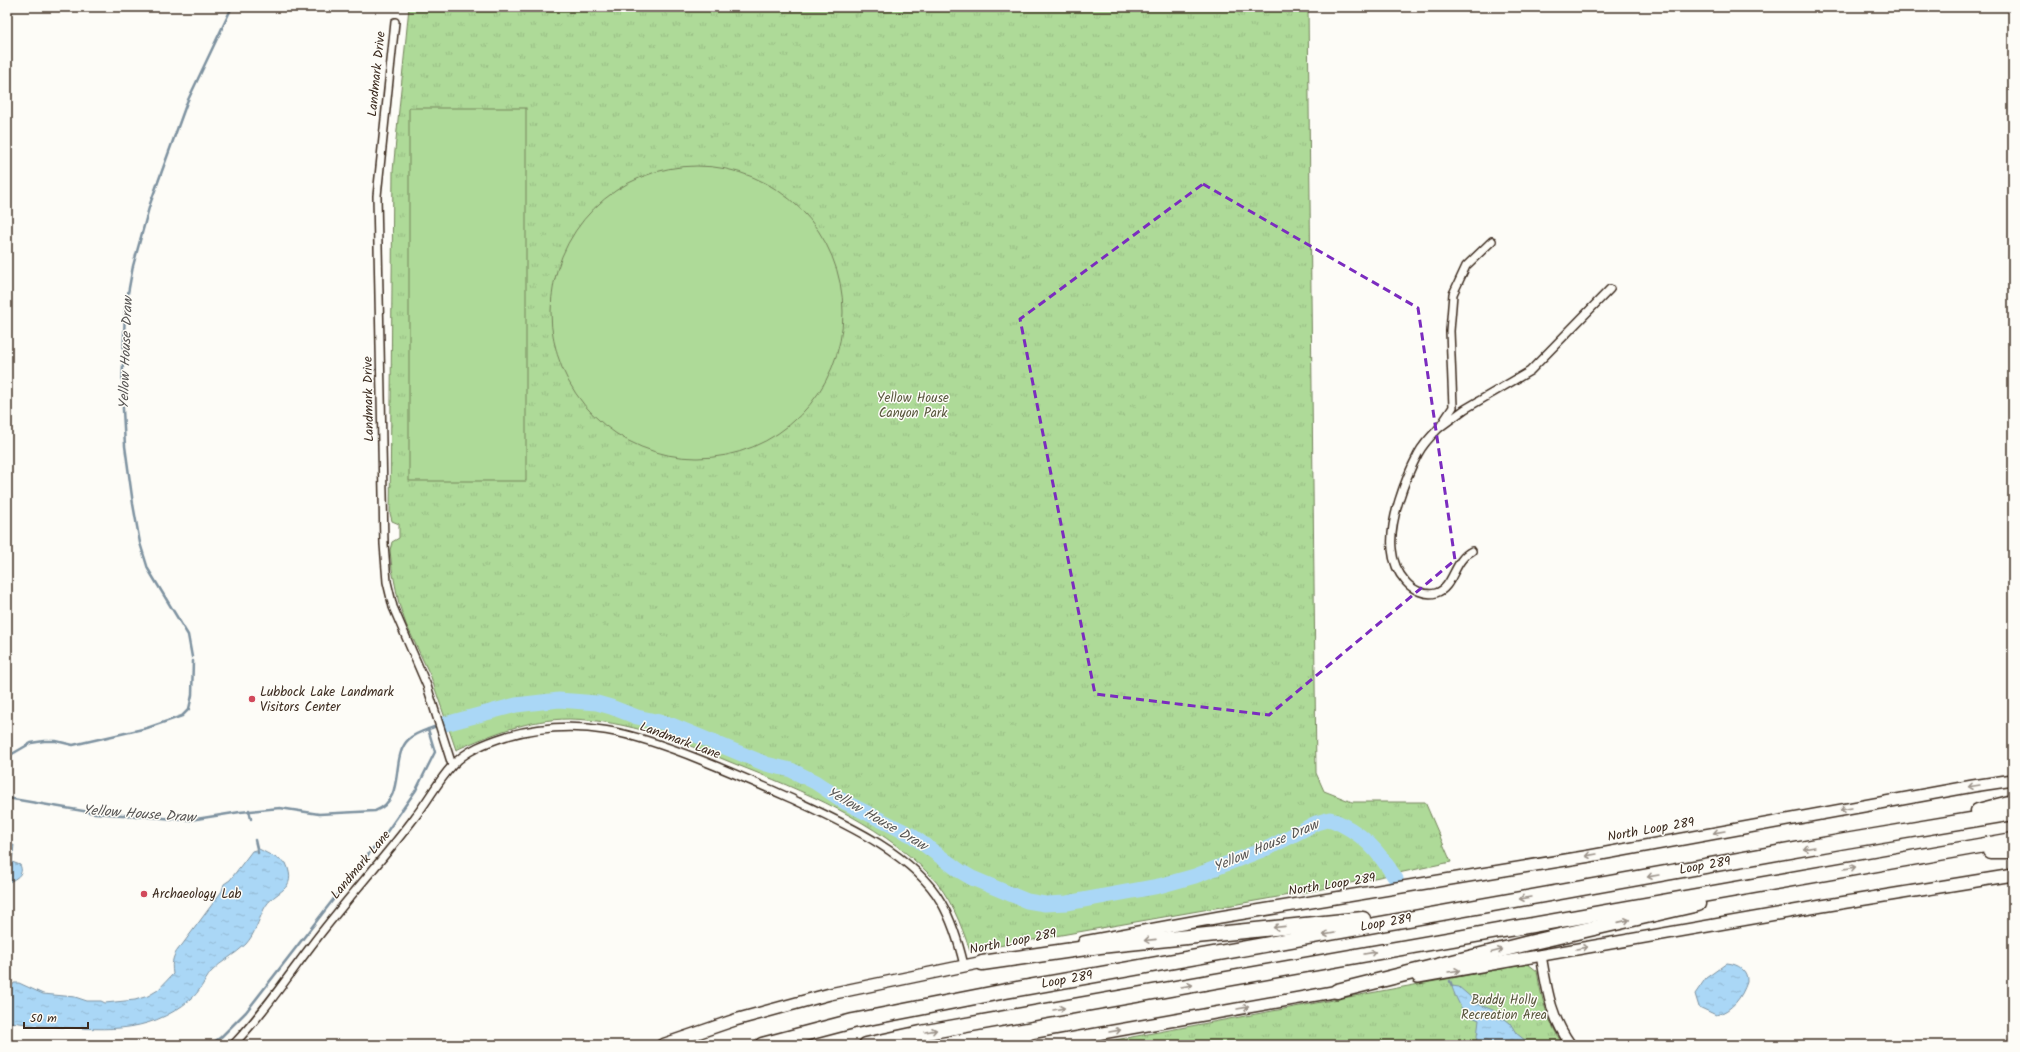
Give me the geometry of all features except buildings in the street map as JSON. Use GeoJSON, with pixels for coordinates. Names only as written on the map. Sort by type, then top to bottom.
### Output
{"type":"FeatureCollection","features":[{"type":"Feature","properties":{"kind":"highway"},"geometry":{"type":"LineString","coordinates":[[1845,841],[2013,802]]}},
{"type":"Feature","properties":{"kind":"highway","name":"Loop 289"},"geometry":{"type":"LineString","coordinates":[[762,1045],[826,1027],[908,1009],[1845,841],[2013,813]]}},
{"type":"Feature","properties":{"kind":"highway","name":"Loop 289"},"geometry":{"type":"LineString","coordinates":[[866,1045],[921,1033],[2013,840]]}},
{"type":"Feature","properties":{"kind":"highway"},"geometry":{"type":"LineString","coordinates":[[1920,856],[1954,857],[1987,851],[2013,851]]}},
{"type":"Feature","properties":{"kind":"highway"},"geometry":{"type":"LineString","coordinates":[[1337,991],[1627,920],[1757,893],[1784,880]]}},
{"type":"Feature","properties":{"kind":"highway"},"geometry":{"type":"LineString","coordinates":[[982,963],[1154,940],[1380,917],[1430,915]]}},
{"type":"Feature","properties":{"kind":"main road","name":"North Loop 289"},"geometry":{"type":"LineString","coordinates":[[662,1045],[735,1020],[823,996],[964,965],[982,963],[1114,936],[1213,918],[1590,856],[1966,787],[2013,780]]}},
{"type":"Feature","properties":{"kind":"main road"},"geometry":{"type":"LineString","coordinates":[[1036,1045],[1822,906],[2013,876]]}},
{"type":"Feature","properties":{"kind":"street","name":"Landmark Drive"},"geometry":{"type":"LineString","coordinates":[[395,22],[377,196],[386,571],[389,594],[397,619],[427,686],[452,765]]}},
{"type":"Feature","properties":{"kind":"street"},"geometry":{"type":"LineString","coordinates":[[1439,428],[1453,407],[1450,331],[1453,294],[1466,266],[1492,241]]}},
{"type":"Feature","properties":{"kind":"street"},"geometry":{"type":"LineString","coordinates":[[1472,551],[1466,554],[1457,564],[1447,587],[1434,594],[1419,592],[1410,586],[1400,575],[1394,564],[1392,549],[1393,526],[1407,480],[1418,453],[1429,438],[1439,428],[1465,408],[1530,371],[1610,289]]}},
{"type":"Feature","properties":{"kind":"street","name":"Landmark Lane"},"geometry":{"type":"LineString","coordinates":[[232,1045],[256,1018],[329,922],[416,817],[452,765],[477,747],[492,741],[516,734],[557,727],[589,727],[644,738],[735,774],[858,832],[898,858],[929,885],[941,901],[959,943],[964,965]]}},
{"type":"Feature","properties":{"kind":"street"},"geometry":{"type":"LineString","coordinates":[[1541,955],[1550,1008],[1563,1034],[1571,1045]]}},
{"type":"Feature","properties":{"kind":"highlighted area"},"geometry":{"type":"Polygon","coordinates":[[[1203,184],[1418,308],[1455,560],[1269,715],[1095,694],[1020,319],[1203,184]]]}},
{"type":"Feature","properties":{"kind":"green space","name":"Yellow House Canyon Park"},"geometry":{"type":"Polygon","coordinates":[[[409,7],[1308,7],[1316,773],[1324,791],[1352,802],[1425,802],[1451,862],[1312,891],[970,951],[954,910],[943,891],[929,874],[909,855],[886,838],[863,823],[813,797],[761,774],[675,740],[612,723],[569,719],[540,722],[511,728],[456,750],[431,677],[406,624],[399,604],[390,550],[392,542],[399,538],[399,524],[392,521],[390,513],[393,171],[409,7]]]}},
{"type":"Feature","properties":{"kind":"green space"},"geometry":{"type":"Polygon","coordinates":[[[409,108],[526,108],[526,481],[409,481],[409,108]]]}},
{"type":"Feature","properties":{"kind":"green space"},"geometry":{"type":"Polygon","coordinates":[[[697,166],[725,169],[753,177],[778,191],[800,209],[818,231],[832,256],[840,284],[843,312],[840,340],[832,368],[818,393],[800,415],[778,433],[753,447],[725,455],[697,458],[669,455],[641,447],[616,433],[594,415],[576,393],[562,368],[554,340],[551,312],[554,284],[562,256],[576,231],[594,209],[616,191],[641,177],[669,169],[697,166]]]}},
{"type":"Feature","properties":{"kind":"green space","name":"Buddy Holly Recreation Area"},"geometry":{"type":"Polygon","coordinates":[[[1528,964],[1537,971],[1546,1010],[1563,1045],[1088,1045],[1528,964]]]}},
{"type":"Feature","properties":{"kind":"water"},"geometry":{"type":"Polygon","coordinates":[[[14,845],[12,862],[20,865],[21,871],[18,876],[7,883],[7,848],[14,845]]]}},
{"type":"Feature","properties":{"kind":"water"},"geometry":{"type":"Polygon","coordinates":[[[259,849],[286,863],[289,872],[289,880],[287,885],[268,902],[252,936],[246,944],[215,968],[194,996],[174,1011],[157,1020],[122,1028],[103,1029],[41,1026],[7,1022],[7,1001],[11,997],[11,988],[14,983],[19,983],[43,994],[75,997],[87,1001],[101,1001],[105,1003],[135,1000],[148,996],[158,990],[173,974],[173,958],[222,891],[224,884],[230,880],[252,851],[259,849]]]}},
{"type":"Feature","properties":{"kind":"water"},"geometry":{"type":"Polygon","coordinates":[[[1727,963],[1742,968],[1746,974],[1747,982],[1736,1003],[1722,1013],[1716,1015],[1699,1007],[1695,994],[1706,978],[1727,963]]]}},
{"type":"Feature","properties":{"kind":"water"},"geometry":{"type":"Polygon","coordinates":[[[1452,986],[1459,987],[1480,1005],[1493,1010],[1510,1023],[1516,1033],[1531,1045],[1476,1045],[1479,1020],[1465,1014],[1457,1000],[1452,986]]]}},
{"type":"Feature","properties":{"kind":"waterway","name":"Yellow House Draw"},"geometry":{"type":"LineString","coordinates":[[192,657],[188,635],[148,569],[140,543],[125,446],[122,391],[125,310],[133,266],[150,204],[187,102],[232,7]]}},
{"type":"Feature","properties":{"kind":"waterway","name":"Yellow House Draw"},"geometry":{"type":"LineString","coordinates":[[7,757],[31,743],[56,741],[73,745],[147,728],[182,716],[189,709],[192,695],[193,661]]}},
{"type":"Feature","properties":{"kind":"waterway","name":"Yellow House Draw"},"geometry":{"type":"LineString","coordinates":[[445,724],[516,705],[559,700],[597,703],[637,717],[669,724],[766,764],[791,770],[815,782],[845,802],[911,835],[972,878],[1027,901],[1045,904],[1067,903],[1159,886],[1195,876],[1270,847],[1316,823],[1330,819],[1351,830],[1368,843],[1383,859],[1396,879]]}},
{"type":"Feature","properties":{"kind":"waterway","name":"Yellow House Draw"},"geometry":{"type":"LineString","coordinates":[[7,798],[95,813],[190,820],[240,812],[280,808],[319,814],[375,811],[385,805],[395,788],[400,756],[403,747],[414,735],[434,727]]}},
{"type":"Feature","properties":{"kind":"waterway"},"geometry":{"type":"LineString","coordinates":[[386,833],[416,790],[435,752],[428,729]]}},
{"type":"Feature","properties":{"kind":"waterway","name":"Yellow House Draw"},"geometry":{"type":"LineString","coordinates":[[249,810],[251,819]]}},
{"type":"Feature","properties":{"kind":"waterway"},"geometry":{"type":"LineString","coordinates":[[255,840],[258,853]]}},
{"type":"Feature","properties":{"kind":"waterway"},"geometry":{"type":"LineString","coordinates":[[210,1045],[221,1037],[246,1012],[374,847]]}},
{"type":"Feature","properties":{"kind":"waterway","name":"Yellow House Draw"},"geometry":{"type":"LineString","coordinates":[[1450,981],[1452,986]]}},
{"type":"Feature","properties":{"kind":"place","name":"Lubbock Lake Landmark Visitors Center"},"geometry":{"type":"Point","coordinates":[252,699]}},
{"type":"Feature","properties":{"kind":"place","name":"Archaeology Lab"},"geometry":{"type":"Point","coordinates":[144,894]}}]}
